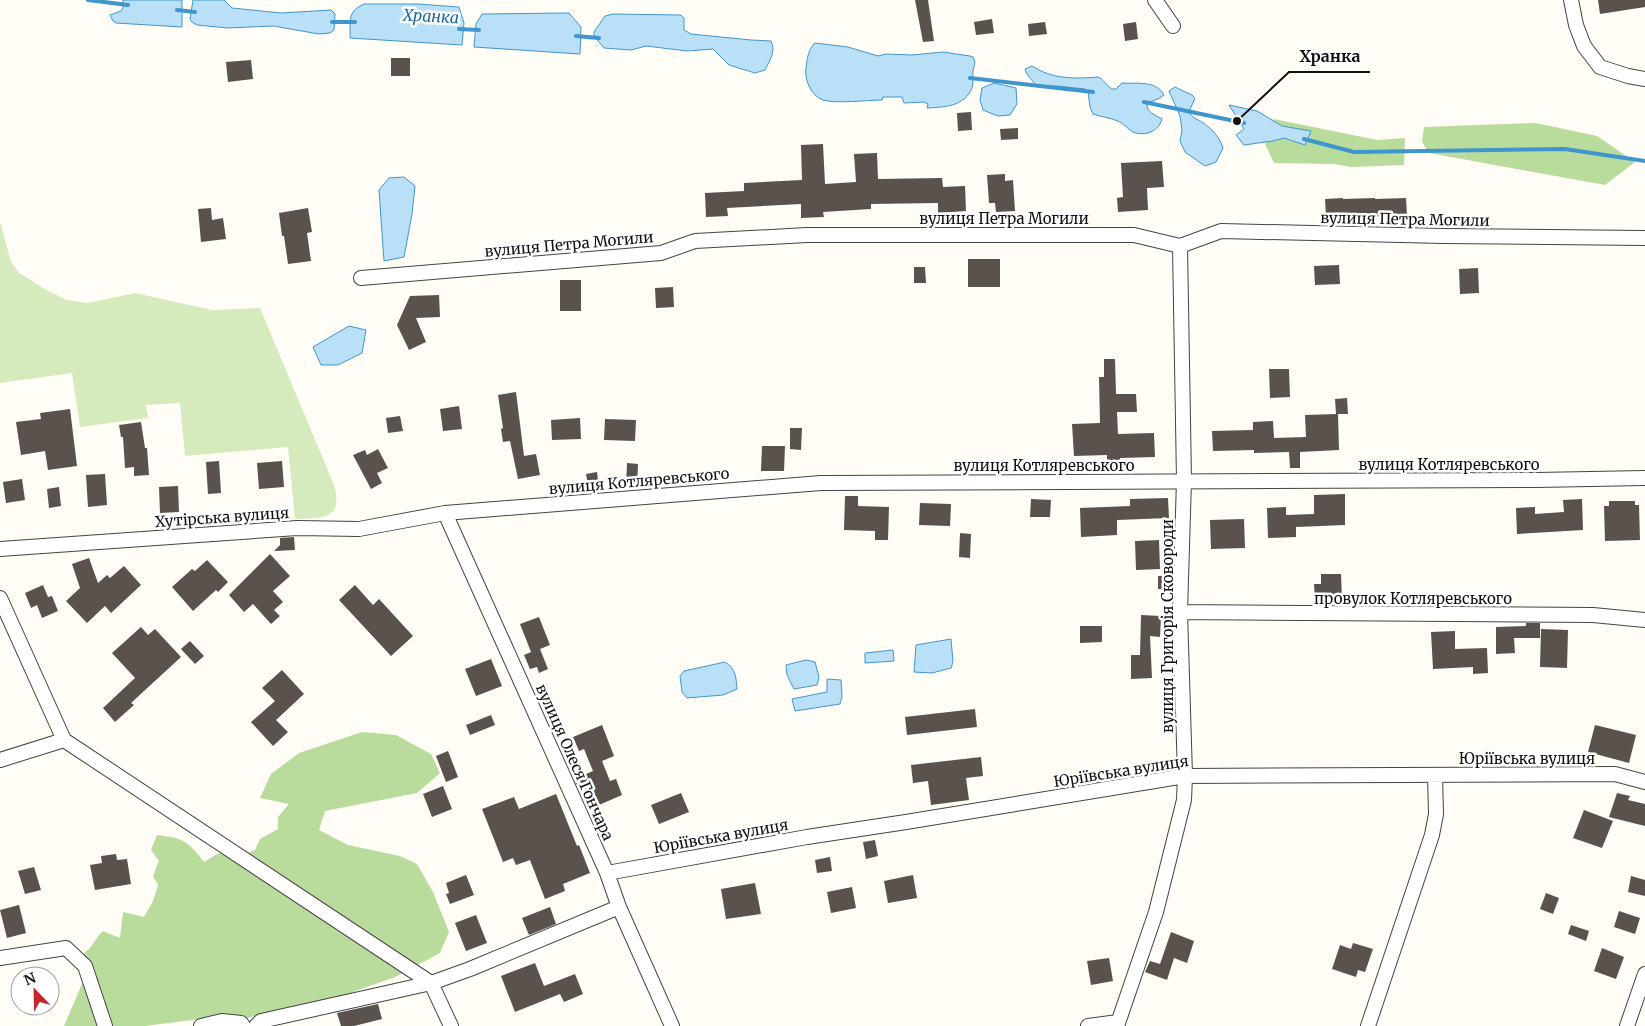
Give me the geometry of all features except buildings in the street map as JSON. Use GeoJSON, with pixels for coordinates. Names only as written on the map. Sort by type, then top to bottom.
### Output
{"type":"FeatureCollection","features":[{"type":"Feature","properties":{"kind":"street"},"geometry":{"type":"LineString","coordinates":[[1155,0],[1173,26]]}},
{"type":"Feature","properties":{"kind":"street"},"geometry":{"type":"LineString","coordinates":[[1571,0],[1576,25],[1584,46],[1600,67],[1628,76],[1645,78]]}},
{"type":"Feature","properties":{"kind":"street","name":"вулиця Петра Могили"},"geometry":{"type":"LineString","coordinates":[[361,278],[661,253],[696,241],[807,235],[1134,235],[1180,246],[1221,231],[1645,238]]}},
{"type":"Feature","properties":{"kind":"street","name":"вулиця Григорія Сковороди"},"geometry":{"type":"LineString","coordinates":[[1118,1024],[1156,912],[1184,800],[1185,776],[1180,612],[1184,480],[1180,246]]}},
{"type":"Feature","properties":{"kind":"street","name":"вулиця Котляревського"},"geometry":{"type":"LineString","coordinates":[[445,513],[821,483],[1645,478]]}},
{"type":"Feature","properties":{"kind":"street","name":"Хутірська вулиця"},"geometry":{"type":"LineString","coordinates":[[0,549],[297,528],[360,529],[445,513]]}},
{"type":"Feature","properties":{"kind":"street","name":"вулиця Олеся Гончара"},"geometry":{"type":"LineString","coordinates":[[445,513],[607,873],[619,907],[672,1026]]}},
{"type":"Feature","properties":{"kind":"street"},"geometry":{"type":"LineString","coordinates":[[0,598],[64,740],[431,983],[452,1026]]}},
{"type":"Feature","properties":{"kind":"street","name":"провулок Котляревського"},"geometry":{"type":"LineString","coordinates":[[1180,612],[1593,615],[1645,620]]}},
{"type":"Feature","properties":{"kind":"street"},"geometry":{"type":"LineString","coordinates":[[0,760],[64,740]]}},
{"type":"Feature","properties":{"kind":"street"},"geometry":{"type":"LineString","coordinates":[[1368,1026],[1432,835],[1436,814],[1435,774]]}},
{"type":"Feature","properties":{"kind":"street","name":"Юріївська вулиця"},"geometry":{"type":"LineString","coordinates":[[607,873],[807,837],[1185,776],[1615,774],[1645,782]]}},
{"type":"Feature","properties":{"kind":"street"},"geometry":{"type":"LineString","coordinates":[[256,1026],[262,1021],[431,983],[470,969],[619,907]]}},
{"type":"Feature","properties":{"kind":"street"},"geometry":{"type":"LineString","coordinates":[[0,958],[66,948],[85,966],[105,1026]]}},
{"type":"Feature","properties":{"kind":"street"},"geometry":{"type":"LineString","coordinates":[[1627,1026],[1645,974]]}},
{"type":"Feature","properties":{"kind":"street"},"geometry":{"type":"LineString","coordinates":[[201,1026],[222,1021],[241,1023],[243,1026]]}},
{"type":"Feature","properties":{"kind":"street"},"geometry":{"type":"LineString","coordinates":[[1088,1026],[1118,1024]]}},
{"type":"Feature","properties":{"kind":"green space"},"geometry":{"type":"Polygon","coordinates":[[[1274,119],[1377,140],[1405,138],[1404,165],[1351,167],[1334,164],[1274,163],[1265,144],[1274,119]]]}},
{"type":"Feature","properties":{"kind":"green space"},"geometry":{"type":"Polygon","coordinates":[[[1536,123],[1597,136],[1635,162],[1605,185],[1429,153],[1422,142],[1424,127],[1536,123]]]}},
{"type":"Feature","properties":{"kind":"green space"},"geometry":{"type":"Polygon","coordinates":[[[0,222],[11,262],[19,273],[67,300],[88,303],[135,293],[212,310],[260,308],[334,485],[336,505],[333,511],[322,517],[295,519],[288,447],[185,456],[180,403],[146,405],[148,418],[80,427],[72,373],[0,383],[0,222]]]}},
{"type":"Feature","properties":{"kind":"green space"},"geometry":{"type":"Polygon","coordinates":[[[362,732],[396,735],[431,754],[440,773],[417,793],[325,811],[319,830],[348,845],[400,856],[417,864],[433,892],[449,932],[440,953],[395,977],[342,996],[237,1021],[223,1016],[145,1026],[64,1026],[82,984],[85,966],[82,955],[103,931],[120,938],[123,912],[144,917],[153,901],[158,885],[153,876],[159,861],[151,850],[157,835],[179,839],[194,849],[204,862],[231,848],[245,854],[255,850],[260,839],[278,829],[278,817],[289,804],[260,798],[271,774],[299,753],[362,732]]]}},
{"type":"Feature","properties":{"kind":"water"},"geometry":{"type":"Polygon","coordinates":[[[123,0],[182,0],[182,27],[116,23],[110,15],[121,11],[123,0]]]}},
{"type":"Feature","properties":{"kind":"water"},"geometry":{"type":"Polygon","coordinates":[[[193,0],[224,0],[232,8],[281,13],[331,10],[335,14],[334,30],[330,33],[319,34],[273,26],[228,28],[197,25],[190,19],[193,0]]]}},
{"type":"Feature","properties":{"kind":"water"},"geometry":{"type":"Polygon","coordinates":[[[364,4],[418,4],[459,7],[464,23],[462,45],[350,38],[352,14],[354,10],[364,4]]]}},
{"type":"Feature","properties":{"kind":"water"},"geometry":{"type":"Polygon","coordinates":[[[569,13],[581,27],[580,54],[474,47],[476,24],[482,14],[569,13]]]}},
{"type":"Feature","properties":{"kind":"water"},"geometry":{"type":"Polygon","coordinates":[[[613,14],[681,15],[684,18],[684,30],[691,34],[771,41],[773,48],[772,56],[765,70],[755,73],[729,65],[713,49],[687,51],[646,46],[631,50],[604,48],[594,36],[594,32],[605,16],[613,14]]]}},
{"type":"Feature","properties":{"kind":"water"},"geometry":{"type":"Polygon","coordinates":[[[815,43],[848,47],[878,56],[886,54],[912,55],[943,52],[970,56],[975,61],[973,86],[964,99],[953,105],[940,107],[927,108],[928,104],[924,102],[904,103],[902,97],[883,97],[882,100],[852,102],[823,100],[815,95],[809,87],[806,77],[808,55],[815,43]]]}},
{"type":"Feature","properties":{"kind":"water"},"geometry":{"type":"Polygon","coordinates":[[[1032,66],[1055,76],[1098,77],[1112,89],[1116,89],[1122,83],[1146,84],[1156,87],[1164,95],[1147,103],[1147,106],[1152,113],[1162,119],[1158,127],[1151,132],[1142,134],[1133,132],[1114,119],[1093,114],[1088,92],[1085,89],[1057,86],[1037,87],[1025,69],[1032,66]]]}},
{"type":"Feature","properties":{"kind":"water"},"geometry":{"type":"Polygon","coordinates":[[[994,83],[1016,88],[1017,104],[1010,115],[998,116],[983,110],[980,100],[982,88],[994,83]]]}},
{"type":"Feature","properties":{"kind":"water"},"geometry":{"type":"Polygon","coordinates":[[[1175,87],[1195,98],[1189,112],[1193,117],[1209,127],[1219,140],[1223,148],[1216,162],[1205,166],[1185,152],[1180,141],[1182,130],[1180,116],[1169,91],[1175,87]]]}},
{"type":"Feature","properties":{"kind":"water"},"geometry":{"type":"Polygon","coordinates":[[[1229,105],[1257,111],[1282,126],[1311,131],[1305,145],[1284,138],[1244,145],[1236,135],[1244,129],[1229,105]]]}},
{"type":"Feature","properties":{"kind":"water"},"geometry":{"type":"Polygon","coordinates":[[[404,177],[415,186],[404,257],[384,261],[379,190],[389,178],[404,177]]]}},
{"type":"Feature","properties":{"kind":"water"},"geometry":{"type":"Polygon","coordinates":[[[349,326],[366,330],[362,353],[338,365],[321,365],[313,347],[349,326]]]}},
{"type":"Feature","properties":{"kind":"water"},"geometry":{"type":"Polygon","coordinates":[[[951,639],[953,662],[951,668],[932,673],[914,672],[916,645],[951,639]]]}},
{"type":"Feature","properties":{"kind":"water"},"geometry":{"type":"Polygon","coordinates":[[[893,650],[894,661],[865,663],[865,653],[893,650]]]}},
{"type":"Feature","properties":{"kind":"water"},"geometry":{"type":"Polygon","coordinates":[[[806,660],[815,662],[819,677],[817,685],[794,689],[787,675],[786,665],[806,660]]]}},
{"type":"Feature","properties":{"kind":"water"},"geometry":{"type":"Polygon","coordinates":[[[725,662],[733,670],[737,689],[723,695],[687,698],[682,692],[680,676],[684,671],[725,662]]]}},
{"type":"Feature","properties":{"kind":"water"},"geometry":{"type":"Polygon","coordinates":[[[827,679],[841,680],[842,697],[840,704],[795,711],[792,699],[827,692],[827,679]]]}},
{"type":"Feature","properties":{"kind":"waterway","name":"Хранка"},"geometry":{"type":"LineString","coordinates":[[88,0],[128,5]]}},
{"type":"Feature","properties":{"kind":"waterway","name":"Хранка"},"geometry":{"type":"LineString","coordinates":[[177,10],[195,12]]}},
{"type":"Feature","properties":{"kind":"waterway","name":"Хранка"},"geometry":{"type":"LineString","coordinates":[[332,22],[355,22]]}},
{"type":"Feature","properties":{"kind":"waterway","name":"Хранка"},"geometry":{"type":"LineString","coordinates":[[459,29],[479,30]]}},
{"type":"Feature","properties":{"kind":"waterway","name":"Хранка"},"geometry":{"type":"LineString","coordinates":[[576,36],[599,38]]}},
{"type":"Feature","properties":{"kind":"waterway","name":"Хранка"},"geometry":{"type":"LineString","coordinates":[[970,78],[1093,92]]}},
{"type":"Feature","properties":{"kind":"waterway","name":"Хранка"},"geometry":{"type":"LineString","coordinates":[[1144,102],[1244,123]]}},
{"type":"Feature","properties":{"kind":"waterway","name":"Хранка"},"geometry":{"type":"LineString","coordinates":[[1304,139],[1354,152],[1565,149],[1645,161]]}},
{"type":"Feature","properties":{"kind":"place","name":"Хранка"},"geometry":{"type":"Point","coordinates":[1237,121]}}]}
